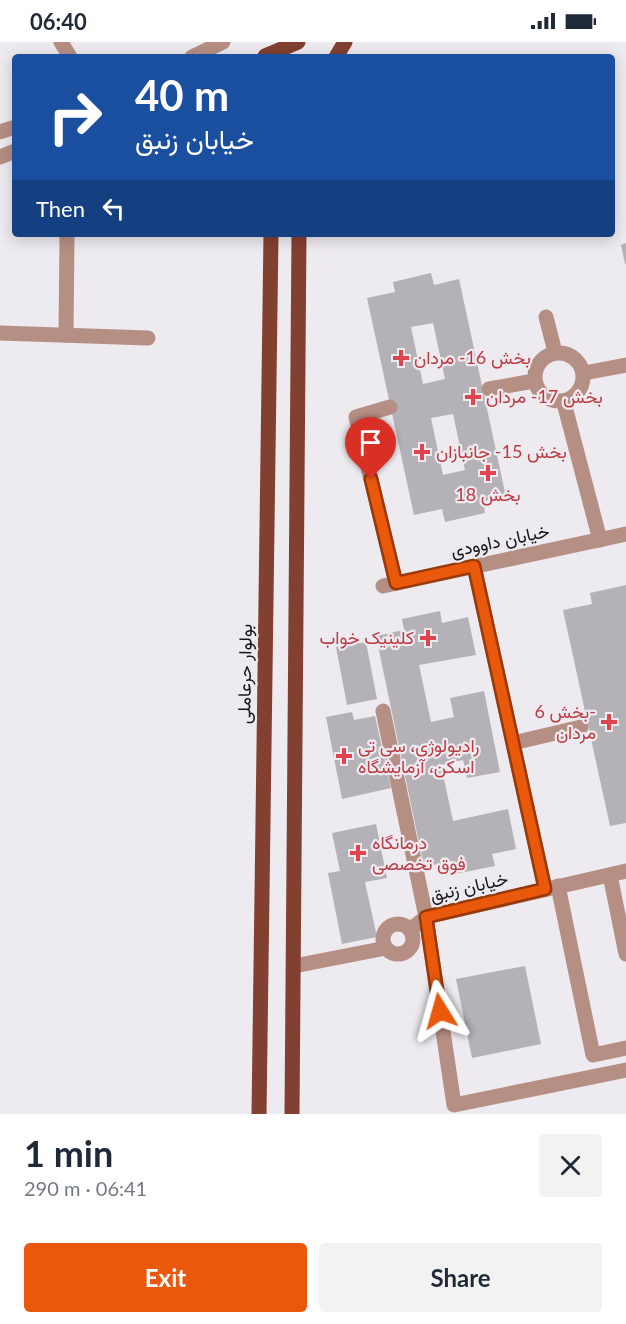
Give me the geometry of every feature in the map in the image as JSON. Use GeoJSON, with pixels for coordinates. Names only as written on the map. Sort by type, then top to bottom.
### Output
{"type":"FeatureCollection","features":[{"type":"Feature","properties":{"kind":"main road"},"geometry":{"type":"LineString","coordinates":[[265,53],[298,42]]}},
{"type":"Feature","properties":{"kind":"main road","name":"بولوار حرعاملی"},"geometry":{"type":"LineString","coordinates":[[259,1114],[271,237]]}},
{"type":"Feature","properties":{"kind":"main road"},"geometry":{"type":"LineString","coordinates":[[292,1114],[299,237]]}},
{"type":"Feature","properties":{"kind":"street"},"geometry":{"type":"LineString","coordinates":[[198,54],[223,42]]}},
{"type":"Feature","properties":{"kind":"street"},"geometry":{"type":"LineString","coordinates":[[66,335],[67,237]]}},
{"type":"Feature","properties":{"kind":"street"},"geometry":{"type":"LineString","coordinates":[[546,318],[555,352]]}},
{"type":"Feature","properties":{"kind":"street"},"geometry":{"type":"LineString","coordinates":[[0,333],[148,338]]}},
{"type":"Feature","properties":{"kind":"street"},"geometry":{"type":"LineString","coordinates":[[555,352],[574,356],[584,373],[580,392],[564,403],[545,398],[534,381],[538,363],[555,352]]}},
{"type":"Feature","properties":{"kind":"street"},"geometry":{"type":"LineString","coordinates":[[584,373],[626,365]]}},
{"type":"Feature","properties":{"kind":"street"},"geometry":{"type":"LineString","coordinates":[[489,389],[534,381]]}},
{"type":"Feature","properties":{"kind":"street"},"geometry":{"type":"LineString","coordinates":[[564,403],[600,540]]}},
{"type":"Feature","properties":{"kind":"street","name":"خیابان داوودی"},"geometry":{"type":"LineString","coordinates":[[390,407],[356,417],[389,584],[626,534]]}},
{"type":"Feature","properties":{"kind":"street"},"geometry":{"type":"LineString","coordinates":[[474,566],[513,743],[593,1055],[626,1048]]}},
{"type":"Feature","properties":{"kind":"street"},"geometry":{"type":"LineString","coordinates":[[383,711],[426,917],[454,1105],[626,1070]]}},
{"type":"Feature","properties":{"kind":"street"},"geometry":{"type":"LineString","coordinates":[[513,743],[581,727]]}},
{"type":"Feature","properties":{"kind":"street","name":"خیابان زنبق"},"geometry":{"type":"LineString","coordinates":[[426,917],[626,871]]}},
{"type":"Feature","properties":{"kind":"street"},"geometry":{"type":"LineString","coordinates":[[610,875],[626,954]]}},
{"type":"Feature","properties":{"kind":"street"},"geometry":{"type":"LineString","coordinates":[[411,929],[426,917]]}},
{"type":"Feature","properties":{"kind":"street"},"geometry":{"type":"LineString","coordinates":[[294,966],[386,948],[397,954],[408,951],[414,941],[411,929],[400,923],[388,926],[383,937],[386,948]]}},
{"type":"Feature","properties":{"kind":"building"},"geometry":{"type":"Polygon","coordinates":[[[626,243],[626,264],[625,264],[621,245],[626,243]]]}},
{"type":"Feature","properties":{"kind":"building"},"geometry":{"type":"Polygon","coordinates":[[[431,273],[434,285],[459,279],[506,497],[483,501],[485,513],[445,522],[442,509],[414,515],[367,298],[395,292],[393,282],[431,273]],[[433,323],[411,327],[423,384],[445,379],[433,323]],[[453,414],[431,418],[443,475],[465,470],[453,414]]]}},
{"type":"Feature","properties":{"kind":"building"},"geometry":{"type":"Polygon","coordinates":[[[626,585],[626,823],[610,826],[563,610],[592,604],[590,593],[626,585]]]}},
{"type":"Feature","properties":{"kind":"building"},"geometry":{"type":"Polygon","coordinates":[[[440,611],[442,623],[468,617],[476,655],[419,665],[431,722],[454,717],[450,698],[484,691],[500,772],[467,778],[463,760],[441,765],[453,821],[508,809],[516,849],[492,854],[495,866],[455,874],[452,861],[424,867],[376,636],[404,630],[402,619],[440,611]]]}},
{"type":"Feature","properties":{"kind":"building"},"geometry":{"type":"Polygon","coordinates":[[[366,642],[377,699],[347,705],[336,647],[366,642]]]}},
{"type":"Feature","properties":{"kind":"building"},"geometry":{"type":"Polygon","coordinates":[[[352,712],[354,720],[375,716],[391,788],[342,799],[326,717],[352,712]]]}},
{"type":"Feature","properties":{"kind":"building"},"geometry":{"type":"Polygon","coordinates":[[[376,824],[387,878],[365,882],[377,937],[342,944],[328,873],[340,871],[332,833],[376,824]]]}},
{"type":"Feature","properties":{"kind":"building"},"geometry":{"type":"Polygon","coordinates":[[[525,966],[541,1044],[472,1058],[456,979],[525,966]]]}},
{"type":"Feature","properties":{"kind":"place","name":"بخش 16- مردان"},"geometry":{"type":"Point","coordinates":[401,358]}},
{"type":"Feature","properties":{"kind":"place","name":"بخش 17- مردان"},"geometry":{"type":"Point","coordinates":[473,397]}},
{"type":"Feature","properties":{"kind":"place","name":"بخش 15- جانبازان"},"geometry":{"type":"Point","coordinates":[422,452]}},
{"type":"Feature","properties":{"kind":"place","name":"بخش 18"},"geometry":{"type":"Point","coordinates":[488,473]}},
{"type":"Feature","properties":{"kind":"place","name":"کلینیک خواب"},"geometry":{"type":"Point","coordinates":[428,638]}},
{"type":"Feature","properties":{"kind":"place","name":"بخش 6- مردان"},"geometry":{"type":"Point","coordinates":[609,722]}},
{"type":"Feature","properties":{"kind":"place","name":"رادیولوژی، سی تی اسکن، آزمایشگاه"},"geometry":{"type":"Point","coordinates":[344,756]}},
{"type":"Feature","properties":{"kind":"place","name":"درمانگاه فوق تخصصی"},"geometry":{"type":"Point","coordinates":[358,853]}},
{"type":"Feature","properties":{"kind":"route"},"geometry":{"type":"LineString","coordinates":[[371,479],[396,583],[474,566],[545,889],[426,917],[440,1011]]}}]}
